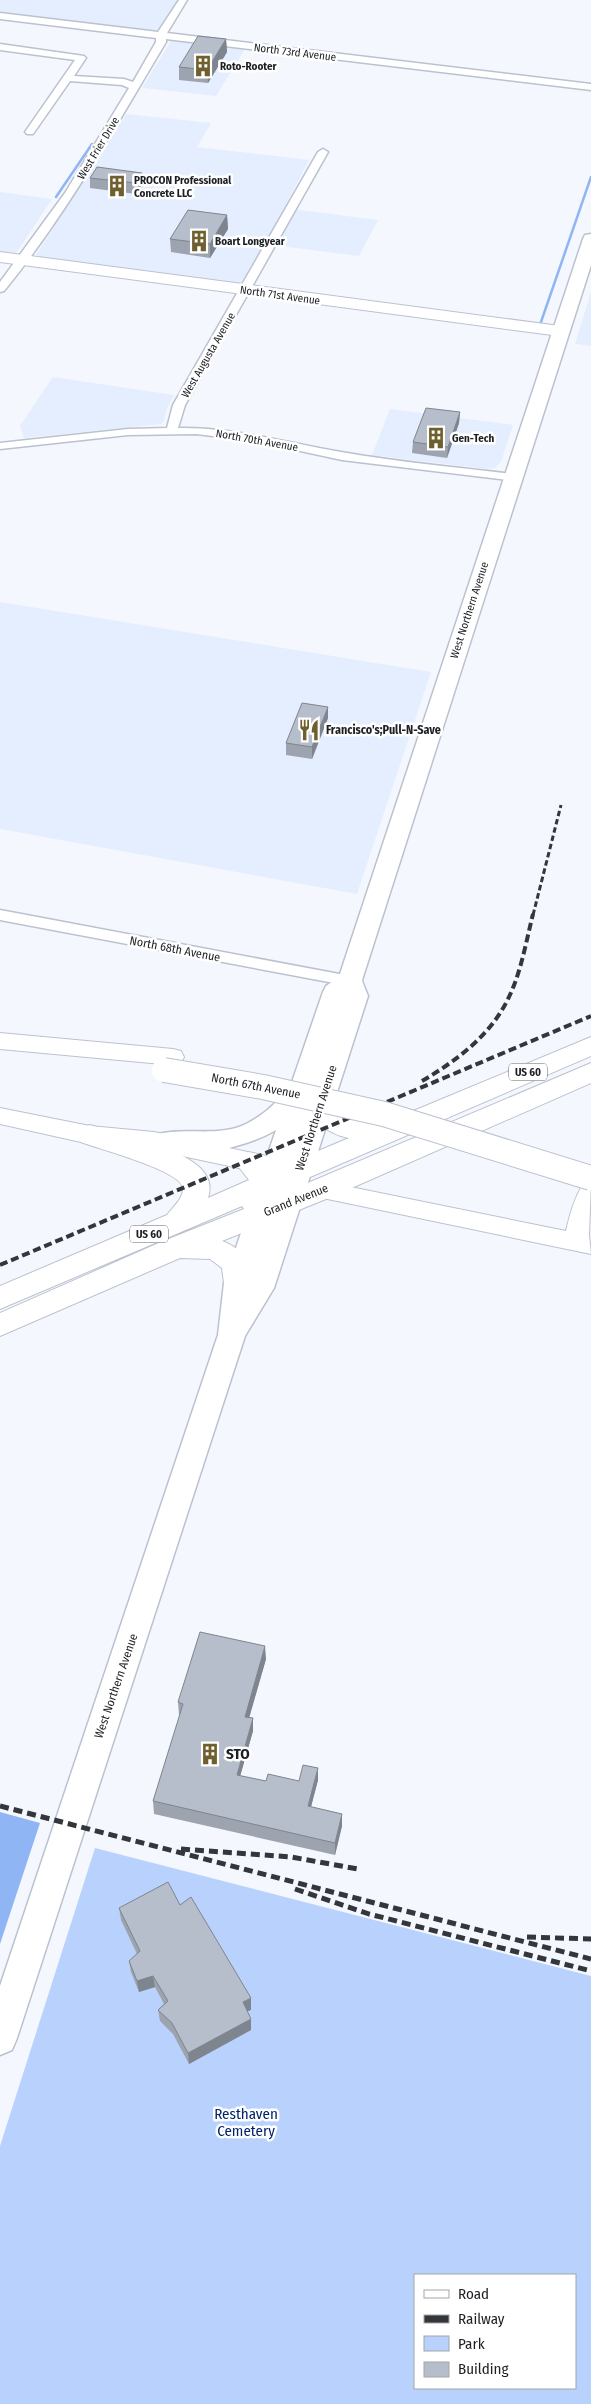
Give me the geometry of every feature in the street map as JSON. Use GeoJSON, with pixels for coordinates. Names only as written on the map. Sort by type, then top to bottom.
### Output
{"type":"FeatureCollection","features":[{"type":"Feature","properties":{"kind":"highway","name":"Grand Avenue"},"geometry":{"type":"LineString","coordinates":[[0,1298],[176,1222],[272,1187],[427,1116],[591,1046]]}},
{"type":"Feature","properties":{"kind":"highway","name":"Grand Avenue"},"geometry":{"type":"LineString","coordinates":[[0,1325],[171,1250],[272,1187],[321,1190],[591,1072]]}},
{"type":"Feature","properties":{"kind":"highway"},"geometry":{"type":"LineString","coordinates":[[323,1094],[322,1107],[326,1114],[336,1124],[352,1130],[370,1131],[427,1116]]}},
{"type":"Feature","properties":{"kind":"highway"},"geometry":{"type":"LineString","coordinates":[[90,1135],[122,1148],[168,1160],[186,1170],[196,1183],[197,1195],[190,1208],[176,1222]]}},
{"type":"Feature","properties":{"kind":"highway"},"geometry":{"type":"LineString","coordinates":[[248,1161],[260,1169],[263,1179],[272,1187]]}},
{"type":"Feature","properties":{"kind":"highway"},"geometry":{"type":"LineString","coordinates":[[171,1250],[191,1247],[219,1251],[234,1262],[238,1283]]}},
{"type":"Feature","properties":{"kind":"main road","name":"West Northern Avenue"},"geometry":{"type":"LineString","coordinates":[[0,2038],[232,1335],[238,1283],[272,1187],[309,1069],[336,992],[350,981],[591,239]]}},
{"type":"Feature","properties":{"kind":"main road","name":"North 71st Avenue"},"geometry":{"type":"LineString","coordinates":[[0,257],[21,264]]}},
{"type":"Feature","properties":{"kind":"main road","name":"North 71st Avenue"},"geometry":{"type":"LineString","coordinates":[[0,265],[21,264],[558,337]]}},
{"type":"Feature","properties":{"kind":"main road","name":"West Northern Avenue"},"geometry":{"type":"LineString","coordinates":[[232,1335],[260,1288],[272,1187],[323,1094],[356,996],[350,981]]}},
{"type":"Feature","properties":{"kind":"main road","name":"North 67th Avenue"},"geometry":{"type":"LineString","coordinates":[[0,1042],[93,1048],[168,1064],[384,1114],[591,1178]]}},
{"type":"Feature","properties":{"kind":"main road","name":"North 67th Avenue"},"geometry":{"type":"LineString","coordinates":[[0,1055],[168,1064],[362,1094],[443,1116],[591,1162]]}},
{"type":"Feature","properties":{"kind":"main road"},"geometry":{"type":"LineString","coordinates":[[164,1142],[217,1141],[239,1137],[261,1128],[282,1113],[309,1069]]}},
{"type":"Feature","properties":{"kind":"main road"},"geometry":{"type":"LineString","coordinates":[[0,1116],[90,1135],[164,1142],[248,1161]]}},
{"type":"Feature","properties":{"kind":"main road"},"geometry":{"type":"LineString","coordinates":[[321,1190],[586,1243],[582,1211],[591,1190]]}},
{"type":"Feature","properties":{"kind":"street","name":"West Frier Drive"},"geometry":{"type":"LineString","coordinates":[[0,289],[21,264],[102,142],[161,42],[160,35],[184,0]]}},
{"type":"Feature","properties":{"kind":"street","name":"North 73rd Avenue"},"geometry":{"type":"LineString","coordinates":[[0,16],[591,87]]}},
{"type":"Feature","properties":{"kind":"street"},"geometry":{"type":"LineString","coordinates":[[0,47],[81,58],[30,132]]}},
{"type":"Feature","properties":{"kind":"street"},"geometry":{"type":"LineString","coordinates":[[68,78],[78,81],[134,86]]}},
{"type":"Feature","properties":{"kind":"street","name":"West Augusta Avenue"},"geometry":{"type":"LineString","coordinates":[[172,430],[179,406],[323,152]]}},
{"type":"Feature","properties":{"kind":"street","name":"North 70th Avenue"},"geometry":{"type":"LineString","coordinates":[[0,446],[128,432],[172,430],[227,434],[342,456],[512,478]]}},
{"type":"Feature","properties":{"kind":"street","name":"North 68th Avenue"},"geometry":{"type":"LineString","coordinates":[[0,915],[350,981]]}},
{"type":"Feature","properties":{"kind":"shaded area"},"geometry":{"type":"Polygon","coordinates":[[[0,0],[181,0],[161,30],[155,31],[0,12],[0,0]]]}},
{"type":"Feature","properties":{"kind":"shaded area"},"geometry":{"type":"Polygon","coordinates":[[[171,41],[245,49],[216,96],[142,88],[171,41]]]}},
{"type":"Feature","properties":{"kind":"shaded area"},"geometry":{"type":"Polygon","coordinates":[[[126,114],[211,123],[197,147],[309,160],[284,208],[378,220],[359,256],[264,244],[242,281],[237,285],[42,259],[36,255],[126,114]]]}},
{"type":"Feature","properties":{"kind":"shaded area"},"geometry":{"type":"Polygon","coordinates":[[[0,192],[52,199],[17,252],[12,254],[0,254],[0,192]]]}},
{"type":"Feature","properties":{"kind":"shaded area"},"geometry":{"type":"Polygon","coordinates":[[[591,292],[591,346],[575,344],[591,292]]]}},
{"type":"Feature","properties":{"kind":"shaded area"},"geometry":{"type":"Polygon","coordinates":[[[53,377],[174,395],[166,411],[164,421],[161,424],[24,438],[20,426],[53,377]]]}},
{"type":"Feature","properties":{"kind":"shaded area"},"geometry":{"type":"Polygon","coordinates":[[[390,409],[513,425],[501,462],[495,468],[486,469],[372,455],[390,409]]]}},
{"type":"Feature","properties":{"kind":"shaded area"},"geometry":{"type":"Polygon","coordinates":[[[0,602],[431,672],[357,894],[0,829],[0,602]]]}},
{"type":"Feature","properties":{"kind":"shaded area"},"geometry":{"type":"Polygon","coordinates":[[[0,1812],[40,1823],[0,1944],[0,1812]]]}},
{"type":"Feature","properties":{"kind":"green space","name":"Resthaven Cemetery"},"geometry":{"type":"Polygon","coordinates":[[[95,1848],[591,1976],[591,2404],[0,2404],[0,2146],[95,1848]]]}},
{"type":"Feature","properties":{"kind":"building"},"geometry":{"type":"Polygon","coordinates":[[[198,36],[226,39],[207,70],[179,67],[198,36]]]}},
{"type":"Feature","properties":{"kind":"building"},"geometry":{"type":"Polygon","coordinates":[[[97,167],[142,173],[136,183],[90,178],[97,167]]]}},
{"type":"Feature","properties":{"kind":"building"},"geometry":{"type":"Polygon","coordinates":[[[188,210],[227,215],[210,244],[170,239],[188,210]]]}},
{"type":"Feature","properties":{"kind":"building","name":"Gen-Tech"},"geometry":{"type":"Polygon","coordinates":[[[426,408],[460,412],[448,447],[413,442],[426,408]]]}},
{"type":"Feature","properties":{"kind":"building","name":"Francisco's;Pull-N-Save"},"geometry":{"type":"Polygon","coordinates":[[[302,703],[328,707],[312,747],[286,743],[302,703]]]}},
{"type":"Feature","properties":{"kind":"building","name":"STO"},"geometry":{"type":"Polygon","coordinates":[[[200,1632],[265,1646],[245,1717],[253,1718],[237,1775],[266,1781],[268,1774],[299,1781],[303,1765],[318,1768],[308,1806],[342,1814],[335,1843],[153,1801],[183,1704],[178,1702],[200,1632]]]}},
{"type":"Feature","properties":{"kind":"building"},"geometry":{"type":"Polygon","coordinates":[[[168,1882],[180,1905],[191,1897],[251,1998],[243,2002],[251,2019],[188,2053],[172,2023],[158,2010],[168,2001],[153,1976],[137,1981],[129,1961],[140,1951],[119,1908],[168,1882]]]}},
{"type":"Feature","properties":{"kind":"waterway"},"geometry":{"type":"LineString","coordinates":[[56,197],[92,144]]}},
{"type":"Feature","properties":{"kind":"waterway"},"geometry":{"type":"LineString","coordinates":[[541,322],[591,177]]}},
{"type":"Feature","properties":{"kind":"railway"},"geometry":{"type":"LineString","coordinates":[[533,915],[561,805]]}},
{"type":"Feature","properties":{"kind":"railway"},"geometry":{"type":"LineString","coordinates":[[422,1081],[447,1065],[471,1046],[492,1025],[501,1012],[516,979],[533,914]]}},
{"type":"Feature","properties":{"kind":"railway"},"geometry":{"type":"LineString","coordinates":[[0,1265],[591,1016]]}},
{"type":"Feature","properties":{"kind":"railway"},"geometry":{"type":"LineString","coordinates":[[0,1806],[591,1959]]}},
{"type":"Feature","properties":{"kind":"railway"},"geometry":{"type":"LineString","coordinates":[[181,1849],[291,1857],[358,1869]]}},
{"type":"Feature","properties":{"kind":"railway"},"geometry":{"type":"LineString","coordinates":[[295,1889],[369,1914],[591,1971]]}},
{"type":"Feature","properties":{"kind":"railway"},"geometry":{"type":"LineString","coordinates":[[527,1937],[591,1939]]}},
{"type":"Feature","properties":{"kind":"place","name":"Roto-Rooter"},"geometry":{"type":"Point","coordinates":[203,66]}},
{"type":"Feature","properties":{"kind":"place","name":"PROCON Professional Concrete LLC"},"geometry":{"type":"Point","coordinates":[117,186]}},
{"type":"Feature","properties":{"kind":"place","name":"Boart Longyear"},"geometry":{"type":"Point","coordinates":[199,241]}},
{"type":"Feature","properties":{"kind":"place","name":"Gen-Tech"},"geometry":{"type":"Point","coordinates":[436,438]}},
{"type":"Feature","properties":{"kind":"place","name":"Francisco's;Pull-N-Save"},"geometry":{"type":"Point","coordinates":[309,730]}},
{"type":"Feature","properties":{"kind":"place","name":"STO"},"geometry":{"type":"Point","coordinates":[210,1754]}}]}
